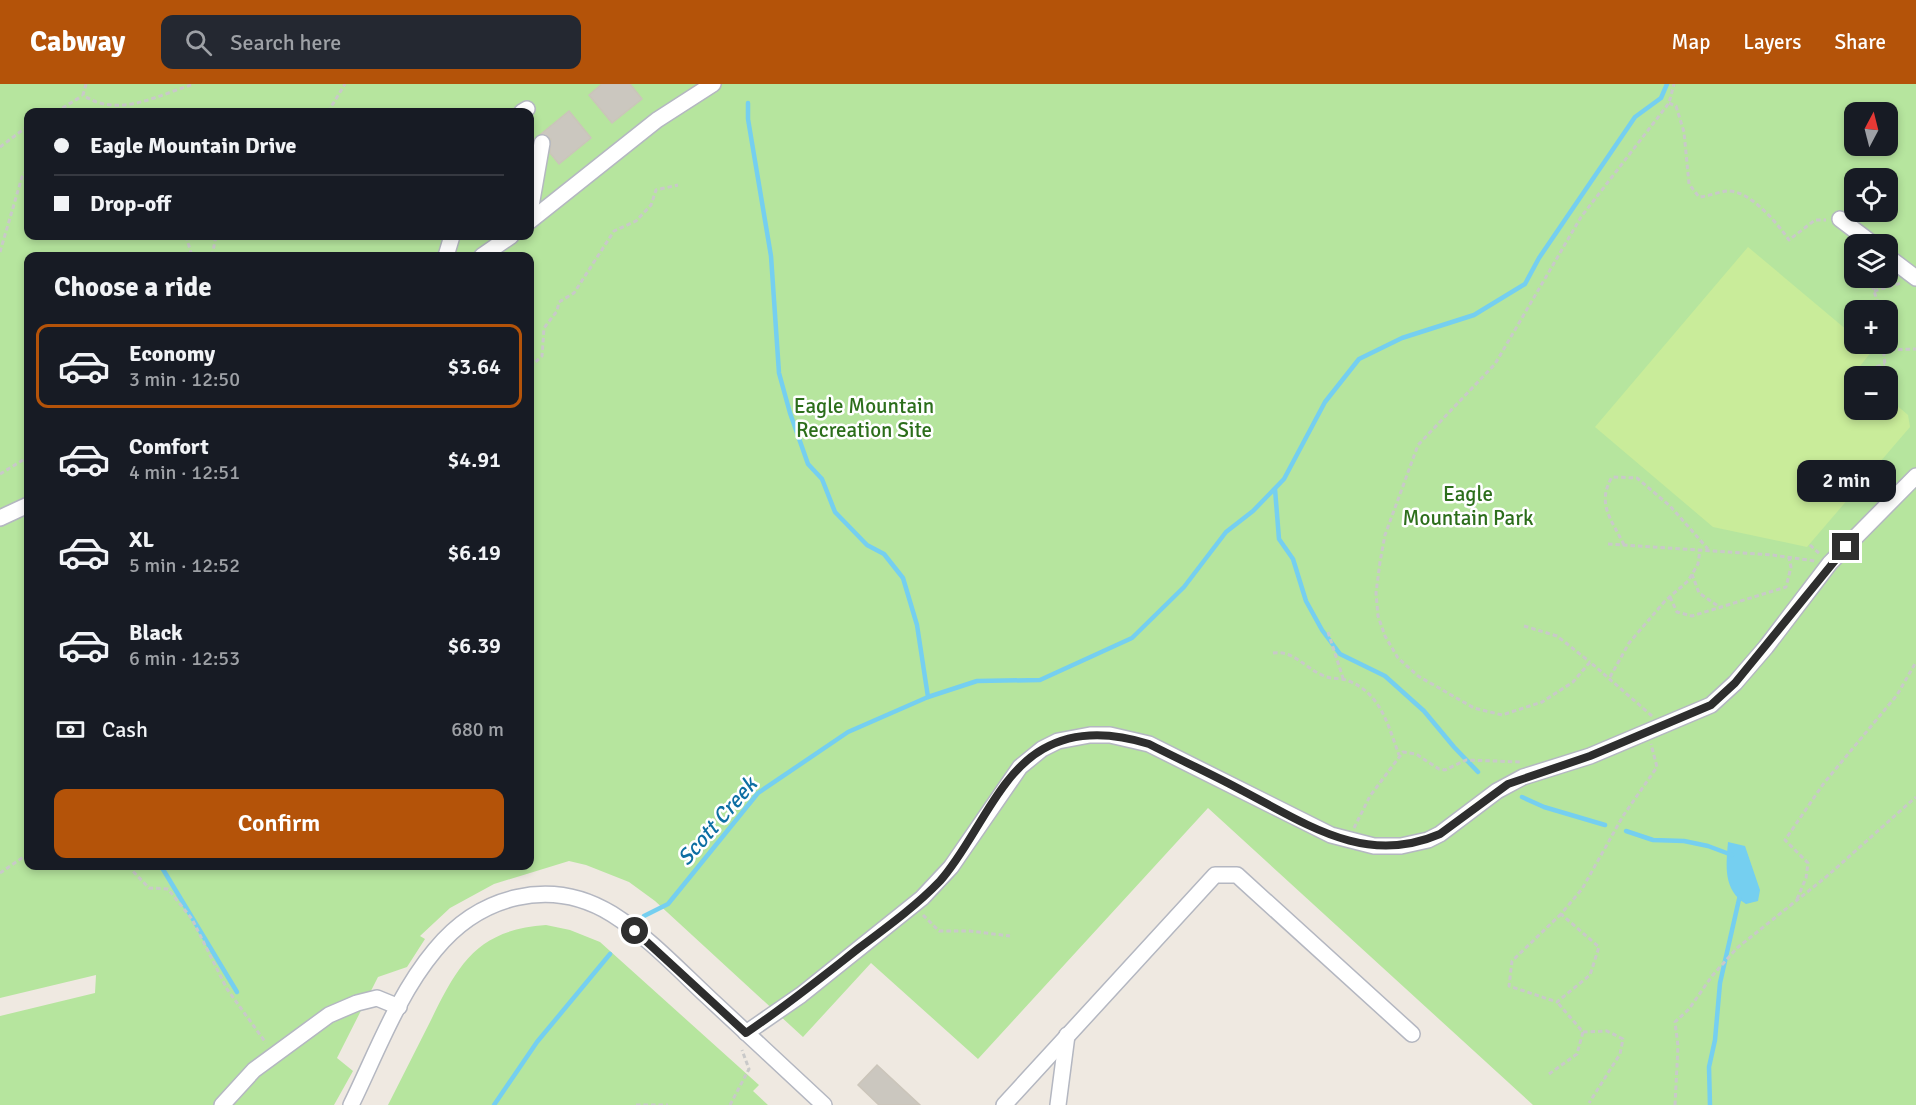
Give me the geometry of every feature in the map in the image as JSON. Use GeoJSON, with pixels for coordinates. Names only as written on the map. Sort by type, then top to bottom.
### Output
{"type":"FeatureCollection","features":[{"type":"Feature","properties":{"kind":"street"},"geometry":{"type":"LineString","coordinates":[[534,218],[657,120],[713,84]]}},
{"type":"Feature","properties":{"kind":"street"},"geometry":{"type":"LineString","coordinates":[[534,189],[542,143]]}},
{"type":"Feature","properties":{"kind":"street"},"geometry":{"type":"LineString","coordinates":[[1840,219],[1860,234]]}},
{"type":"Feature","properties":{"kind":"street"},"geometry":{"type":"LineString","coordinates":[[488,252],[505,240]]}},
{"type":"Feature","properties":{"kind":"street"},"geometry":{"type":"LineString","coordinates":[[1898,264],[1916,278]]}},
{"type":"Feature","properties":{"kind":"street"},"geometry":{"type":"LineString","coordinates":[[746,1033],[801,995],[913,906],[951,867],[1020,767],[1042,749],[1058,741],[1090,735],[1130,738],[1149,744],[1298,819],[1349,841],[1390,847],[1428,840],[1440,834],[1508,784],[1590,756],[1696,712],[1724,695],[1787,621],[1830,563],[1916,476]]}},
{"type":"Feature","properties":{"kind":"street"},"geometry":{"type":"LineString","coordinates":[[0,518],[24,507]]}},
{"type":"Feature","properties":{"kind":"street"},"geometry":{"type":"LineString","coordinates":[[1005,1105],[1215,875],[1238,875],[1412,1035]]}},
{"type":"Feature","properties":{"kind":"street"},"geometry":{"type":"LineString","coordinates":[[351,1105],[399,1007],[433,951],[460,924],[485,907],[507,898],[551,894],[582,900],[621,921],[824,1105]]}},
{"type":"Feature","properties":{"kind":"street"},"geometry":{"type":"LineString","coordinates":[[222,1105],[254,1070],[293,1044],[329,1015],[357,1003],[377,998],[399,1007]]}},
{"type":"Feature","properties":{"kind":"street"},"geometry":{"type":"LineString","coordinates":[[1058,1105],[1067,1035]]}},
{"type":"Feature","properties":{"kind":"path"},"geometry":{"type":"LineString","coordinates":[[62,108],[82,95],[86,84]]}},
{"type":"Feature","properties":{"kind":"path"},"geometry":{"type":"LineString","coordinates":[[82,95],[92,102],[108,107],[148,101],[194,84]]}},
{"type":"Feature","properties":{"kind":"path"},"geometry":{"type":"LineString","coordinates":[[330,108],[345,84]]}},
{"type":"Feature","properties":{"kind":"path"},"geometry":{"type":"LineString","coordinates":[[1590,662],[1573,682],[1542,702],[1502,715],[1474,708],[1418,676],[1398,658],[1385,636],[1378,616],[1376,593],[1380,562],[1385,536],[1418,445],[1495,364],[1581,217],[1669,103],[1674,84]]}},
{"type":"Feature","properties":{"kind":"path"},"geometry":{"type":"LineString","coordinates":[[1669,103],[1676,106],[1684,132],[1689,184],[1699,197],[1716,196],[1725,191],[1736,193],[1772,217],[1789,240],[1815,220],[1840,219]]}},
{"type":"Feature","properties":{"kind":"path"},"geometry":{"type":"LineString","coordinates":[[0,147],[24,129]]}},
{"type":"Feature","properties":{"kind":"path"},"geometry":{"type":"LineString","coordinates":[[0,252],[24,174]]}},
{"type":"Feature","properties":{"kind":"path"},"geometry":{"type":"LineString","coordinates":[[534,364],[542,356],[544,328],[557,311],[559,302],[574,293],[614,231],[636,221],[651,204],[656,190],[678,185]]}},
{"type":"Feature","properties":{"kind":"path"},"geometry":{"type":"LineString","coordinates":[[1874,291],[1916,278]]}},
{"type":"Feature","properties":{"kind":"path"},"geometry":{"type":"LineString","coordinates":[[1873,288],[1877,300]]}},
{"type":"Feature","properties":{"kind":"path"},"geometry":{"type":"LineString","coordinates":[[1898,350],[1916,349]]}},
{"type":"Feature","properties":{"kind":"path"},"geometry":{"type":"LineString","coordinates":[[1878,366],[1885,364],[1884,354]]}},
{"type":"Feature","properties":{"kind":"path"},"geometry":{"type":"LineString","coordinates":[[0,474],[24,459]]}},
{"type":"Feature","properties":{"kind":"path"},"geometry":{"type":"LineString","coordinates":[[1624,545],[1606,509],[1604,490],[1612,477],[1637,478],[1670,506],[1710,550]]}},
{"type":"Feature","properties":{"kind":"path"},"geometry":{"type":"LineString","coordinates":[[1608,544],[1700,549],[1830,563]]}},
{"type":"Feature","properties":{"kind":"path"},"geometry":{"type":"LineString","coordinates":[[1610,676],[1629,643],[1692,574],[1698,564],[1700,549]]}},
{"type":"Feature","properties":{"kind":"path"},"geometry":{"type":"LineString","coordinates":[[1670,597],[1677,612],[1692,616],[1718,606],[1786,587],[1791,567],[1789,558]]}},
{"type":"Feature","properties":{"kind":"path"},"geometry":{"type":"LineString","coordinates":[[1692,574],[1699,593],[1718,606]]}},
{"type":"Feature","properties":{"kind":"path"},"geometry":{"type":"LineString","coordinates":[[1524,626],[1557,636],[1610,676],[1655,728],[1658,767],[1623,816],[1582,889],[1561,914],[1512,961],[1509,986],[1557,1002],[1583,1032]]}},
{"type":"Feature","properties":{"kind":"path"},"geometry":{"type":"LineString","coordinates":[[1328,632],[1342,678]]}},
{"type":"Feature","properties":{"kind":"path"},"geometry":{"type":"LineString","coordinates":[[1273,653],[1289,654],[1322,675],[1342,678],[1371,694],[1390,726],[1399,755]]}},
{"type":"Feature","properties":{"kind":"path"},"geometry":{"type":"LineString","coordinates":[[1796,901],[1806,878],[1808,863],[1785,840],[1824,783],[1897,695],[1916,662]]}},
{"type":"Feature","properties":{"kind":"path"},"geometry":{"type":"LineString","coordinates":[[1349,841],[1360,812],[1388,776],[1399,755],[1408,751],[1445,770],[1466,760],[1476,759],[1530,763]]}},
{"type":"Feature","properties":{"kind":"path"},"geometry":{"type":"LineString","coordinates":[[1675,1105],[1678,1046],[1676,1022],[1689,1010],[1712,976],[1737,948],[1796,901],[1916,797]]}},
{"type":"Feature","properties":{"kind":"path"},"geometry":{"type":"LineString","coordinates":[[0,873],[24,857]]}},
{"type":"Feature","properties":{"kind":"path"},"geometry":{"type":"LineString","coordinates":[[132,870],[149,888],[168,890],[192,919],[228,989],[274,1055]]}},
{"type":"Feature","properties":{"kind":"path"},"geometry":{"type":"LineString","coordinates":[[913,906],[939,930],[1010,936]]}},
{"type":"Feature","properties":{"kind":"path"},"geometry":{"type":"LineString","coordinates":[[1557,1002],[1590,975],[1599,947],[1561,914]]}},
{"type":"Feature","properties":{"kind":"path"},"geometry":{"type":"LineString","coordinates":[[1583,1032],[1608,1031],[1623,1038],[1620,1054],[1589,1103]]}},
{"type":"Feature","properties":{"kind":"path"},"geometry":{"type":"LineString","coordinates":[[1550,1074],[1577,1054],[1583,1032]]}},
{"type":"Feature","properties":{"kind":"path"},"geometry":{"type":"LineString","coordinates":[[730,1105],[749,1069],[742,1048],[746,1033]]}},
{"type":"Feature","properties":{"kind":"path"},"geometry":{"type":"LineString","coordinates":[[636,1105],[667,1105]]}},
{"type":"Feature","properties":{"kind":"green space","name":"Eagle Mountain Park"},"geometry":{"type":"Polygon","coordinates":[[[0,84],[1916,84],[1916,1105],[1533,1105],[1208,808],[978,1059],[871,963],[803,1037],[655,901],[629,882],[586,865],[569,861],[494,884],[450,908],[420,936],[425,939],[407,967],[378,977],[337,1058],[353,1071],[334,1105],[0,1105],[0,1016],[95,993],[96,975],[0,998],[0,84]]]}},
{"type":"Feature","properties":{"kind":"green space"},"geometry":{"type":"Polygon","coordinates":[[[1748,247],[1844,328],[1844,354],[1870,354],[1860,366],[1844,366],[1844,420],[1898,420],[1898,406],[1908,415],[1910,427],[1807,547],[1713,527],[1595,427],[1748,247]]]}},
{"type":"Feature","properties":{"kind":"green space"},"geometry":{"type":"Polygon","coordinates":[[[546,925],[570,930],[600,942],[759,1085],[753,1091],[768,1105],[388,1105],[450,984],[472,954],[502,934],[522,928],[546,925]]]}},
{"type":"Feature","properties":{"kind":"water"},"geometry":{"type":"Polygon","coordinates":[[[1728,842],[1745,846],[1760,890],[1758,901],[1746,904],[1733,892],[1727,868],[1728,842]]]}},
{"type":"Feature","properties":{"kind":"building"},"geometry":{"type":"Polygon","coordinates":[[[602,84],[630,84],[642,99],[612,123],[589,95],[602,84]]]}},
{"type":"Feature","properties":{"kind":"building"},"geometry":{"type":"Polygon","coordinates":[[[569,111],[591,138],[559,164],[550,153],[551,139],[541,134],[569,111]]]}},
{"type":"Feature","properties":{"kind":"building"},"geometry":{"type":"Polygon","coordinates":[[[877,1065],[920,1105],[879,1105],[858,1085],[877,1065]]]}},
{"type":"Feature","properties":{"kind":"waterway"},"geometry":{"type":"LineString","coordinates":[[644,916],[668,904],[758,793],[848,732],[928,697],[977,681],[1040,680],[1132,638],[1184,587],[1226,532],[1253,511],[1284,479],[1325,402],[1359,359],[1402,338],[1474,315],[1525,284],[1539,258],[1635,117],[1661,98],[1667,84]]}},
{"type":"Feature","properties":{"kind":"waterway"},"geometry":{"type":"LineString","coordinates":[[748,103],[748,119],[771,256],[779,373],[790,413],[808,464],[822,479],[835,512],[867,545],[884,554],[903,578],[917,625],[928,697]]}},
{"type":"Feature","properties":{"kind":"waterway"},"geometry":{"type":"LineString","coordinates":[[1275,489],[1279,539],[1293,559],[1306,601],[1322,630],[1340,654],[1385,676],[1424,711],[1478,772]]}},
{"type":"Feature","properties":{"kind":"waterway"},"geometry":{"type":"LineString","coordinates":[[1522,797],[1544,807],[1605,825]]}},
{"type":"Feature","properties":{"kind":"waterway"},"geometry":{"type":"LineString","coordinates":[[1626,831],[1653,840],[1684,841],[1708,846],[1732,855]]}},
{"type":"Feature","properties":{"kind":"waterway"},"geometry":{"type":"LineString","coordinates":[[163,870],[237,992]]}},
{"type":"Feature","properties":{"kind":"waterway"},"geometry":{"type":"LineString","coordinates":[[1710,1105],[1709,1067],[1715,1040],[1720,983],[1740,895]]}},
{"type":"Feature","properties":{"kind":"waterway","name":"Scott Creek"},"geometry":{"type":"LineString","coordinates":[[494,1105],[537,1042],[610,954]]}},
{"type":"Feature","properties":{"kind":"route"},"geometry":{"type":"LineString","coordinates":[[635,931],[746,1033],[801,995],[913,906],[951,867],[1020,767],[1042,749],[1072,737],[1110,735],[1149,744],[1331,835],[1357,844],[1390,847],[1428,840],[1440,834],[1508,784],[1590,756],[1711,705],[1724,695],[1766,647],[1795,612],[1830,563],[1846,547]]}},
{"type":"Feature","properties":{"kind":"park label","name":"Eagle Mountain Recreation Site"},"geometry":{"type":"Point","coordinates":[864,418]}}]}
